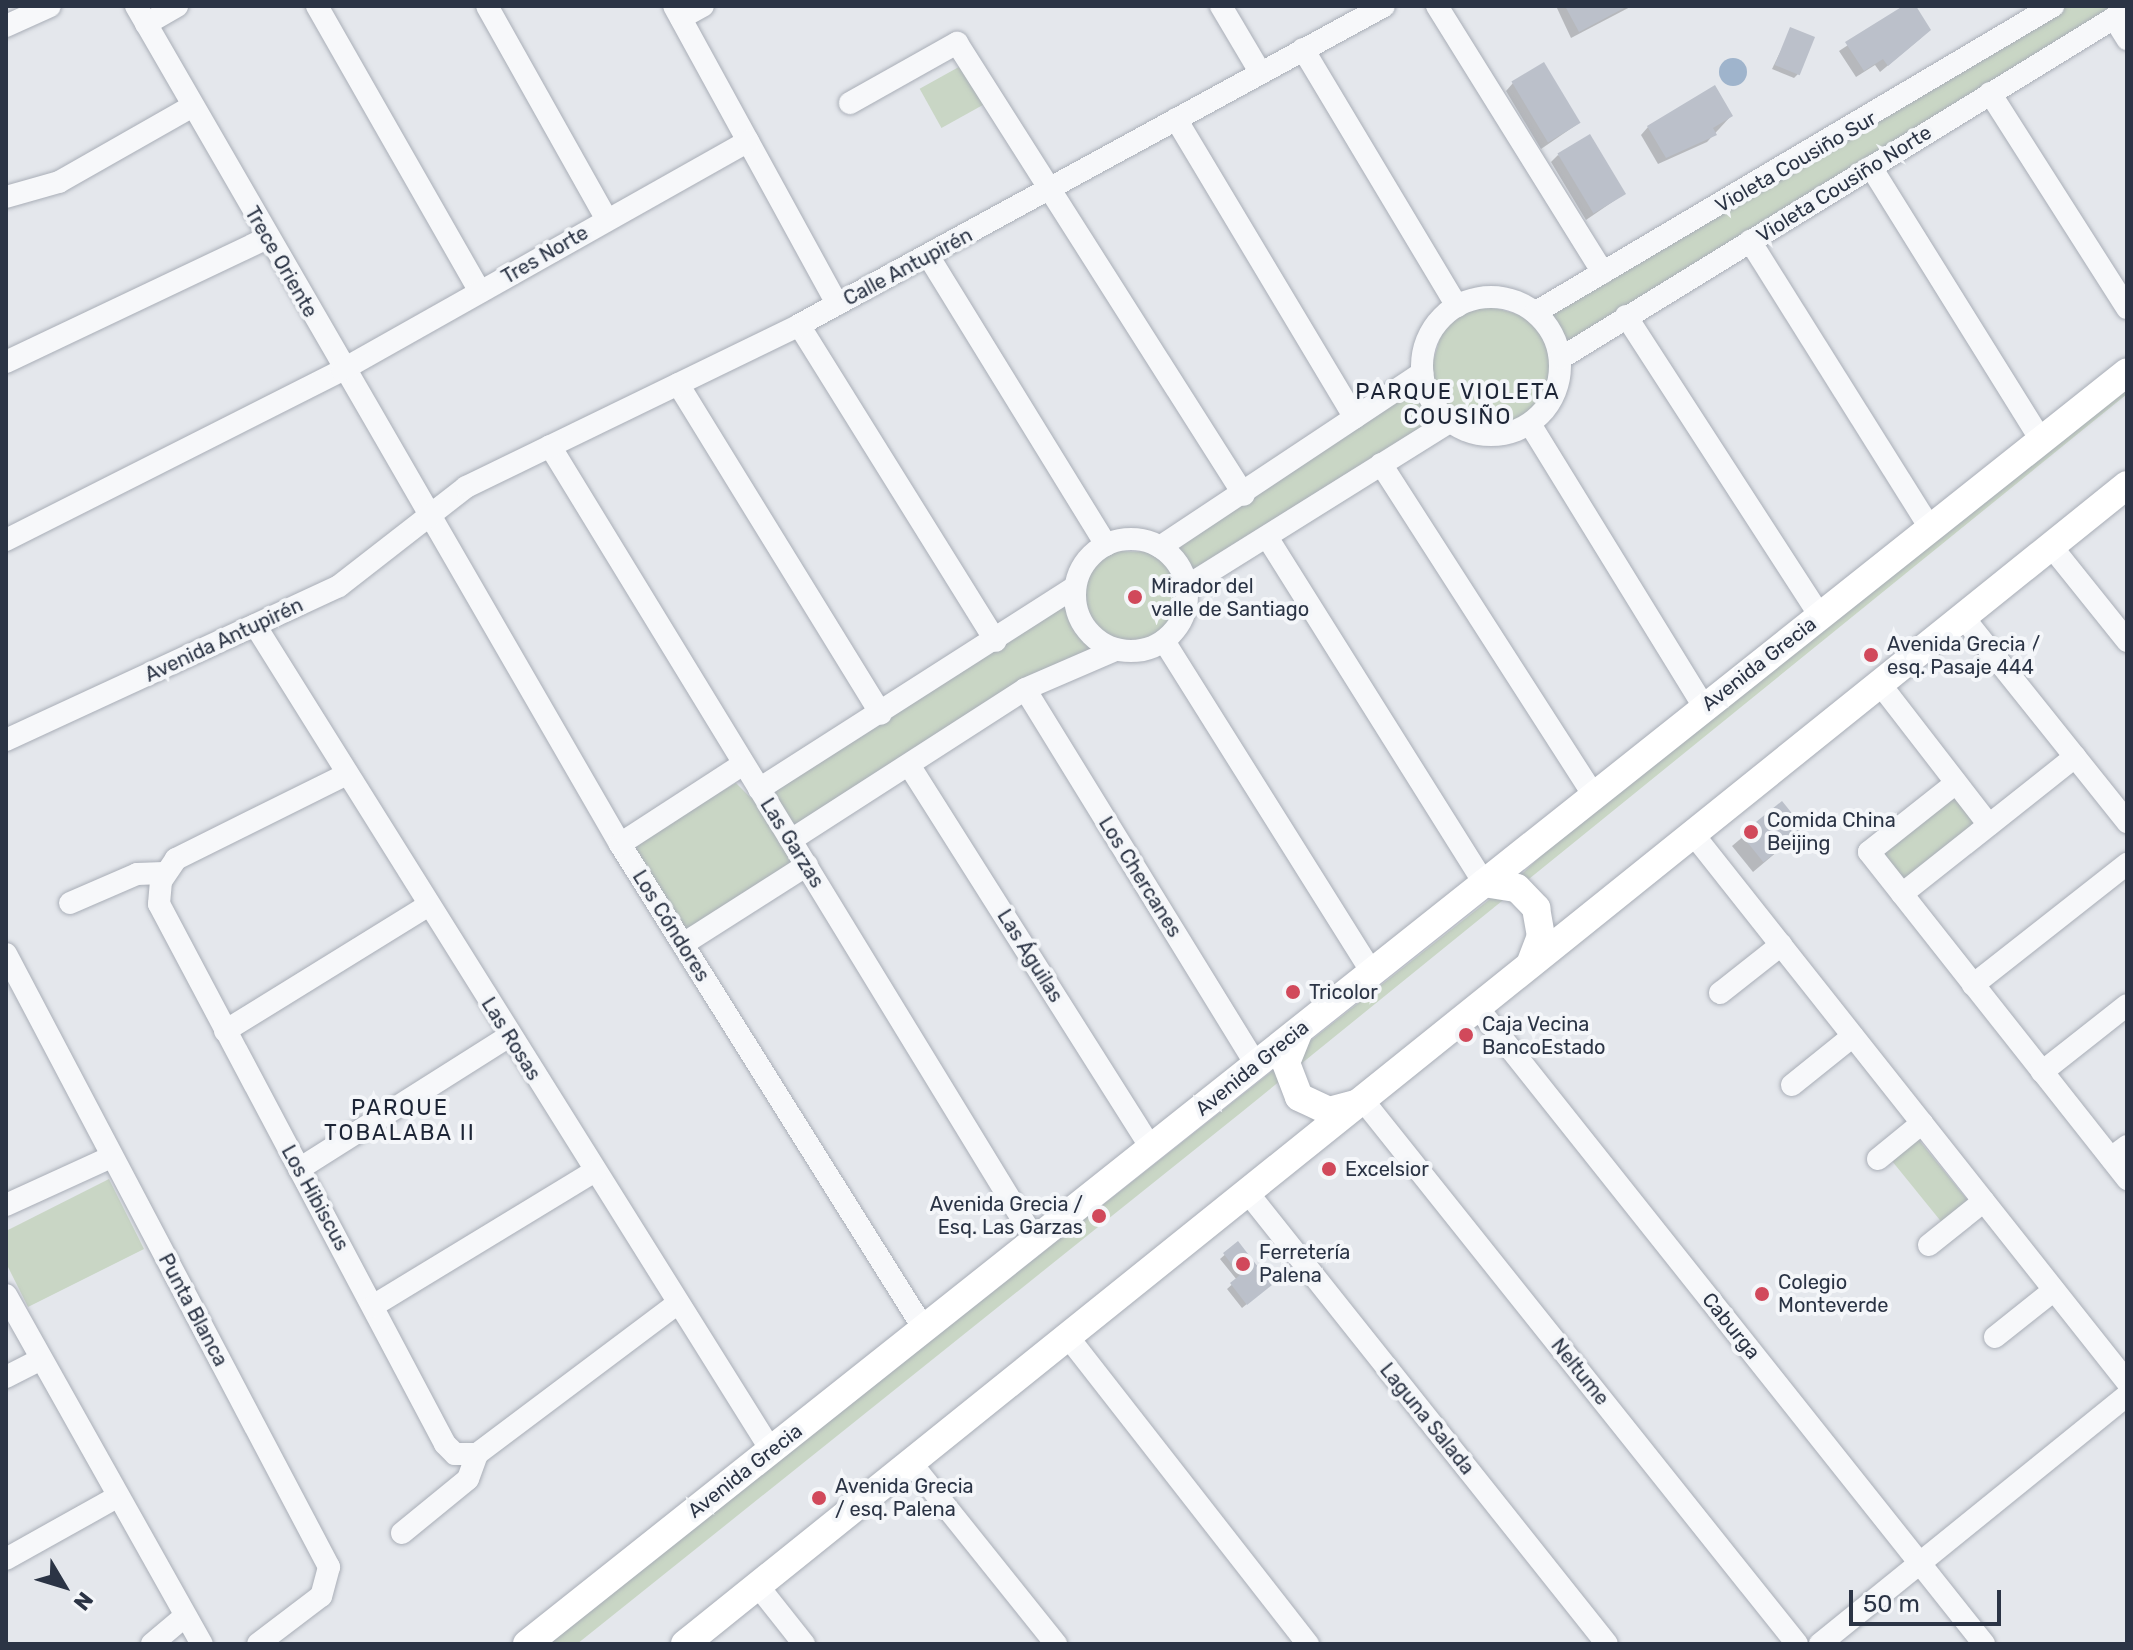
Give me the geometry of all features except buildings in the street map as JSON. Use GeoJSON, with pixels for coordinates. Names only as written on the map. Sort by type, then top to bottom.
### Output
{"type":"FeatureCollection","features":[{"type":"Feature","properties":{"kind":"main road","name":"Avenida Grecia"},"geometry":{"type":"LineString","coordinates":[[527,1644],[2127,372]]}},
{"type":"Feature","properties":{"kind":"main road"},"geometry":{"type":"LineString","coordinates":[[685,1644],[2125,489]]}},
{"type":"Feature","properties":{"kind":"main road"},"geometry":{"type":"LineString","coordinates":[[1484,883],[1517,888],[1536,908],[1541,936],[1530,965]]}},
{"type":"Feature","properties":{"kind":"main road"},"geometry":{"type":"LineString","coordinates":[[1310,1021],[1288,1051],[1294,1091],[1329,1111],[1362,1099]]}},
{"type":"Feature","properties":{"kind":"street"},"geometry":{"type":"LineString","coordinates":[[6,26],[50,6]]}},
{"type":"Feature","properties":{"kind":"street"},"geometry":{"type":"LineString","coordinates":[[141,15],[177,6]]}},
{"type":"Feature","properties":{"kind":"street"},"geometry":{"type":"LineString","coordinates":[[317,6],[480,292]]}},
{"type":"Feature","properties":{"kind":"street"},"geometry":{"type":"LineString","coordinates":[[487,6],[607,220]]}},
{"type":"Feature","properties":{"kind":"street"},"geometry":{"type":"LineString","coordinates":[[703,6],[677,12],[837,304]]}},
{"type":"Feature","properties":{"kind":"street"},"geometry":{"type":"LineString","coordinates":[[1221,6],[1260,72]]}},
{"type":"Feature","properties":{"kind":"street"},"geometry":{"type":"LineString","coordinates":[[1437,6],[1603,273]]}},
{"type":"Feature","properties":{"kind":"street","name":"Violeta Cousiño Sur"},"geometry":{"type":"LineString","coordinates":[[1536,312],[2053,6]]}},
{"type":"Feature","properties":{"kind":"street","name":"Calle Antupirén"},"geometry":{"type":"LineString","coordinates":[[428,518],[466,487],[799,325],[929,257],[1381,7]]}},
{"type":"Feature","properties":{"kind":"street"},"geometry":{"type":"LineString","coordinates":[[2121,14],[2127,39]]}},
{"type":"Feature","properties":{"kind":"street","name":"Violeta Cousiño Norte"},"geometry":{"type":"LineString","coordinates":[[1561,358],[2121,14]]}},
{"type":"Feature","properties":{"kind":"street","name":"Trece Oriente"},"geometry":{"type":"LineString","coordinates":[[141,15],[428,518]]}},
{"type":"Feature","properties":{"kind":"street"},"geometry":{"type":"LineString","coordinates":[[850,103],[957,43],[1053,189],[1244,495]]}},
{"type":"Feature","properties":{"kind":"street"},"geometry":{"type":"LineString","coordinates":[[1303,49],[1457,306]]}},
{"type":"Feature","properties":{"kind":"street"},"geometry":{"type":"LineString","coordinates":[[1990,93],[2127,308]]}},
{"type":"Feature","properties":{"kind":"street"},"geometry":{"type":"LineString","coordinates":[[6,197],[59,182],[193,106]]}},
{"type":"Feature","properties":{"kind":"street"},"geometry":{"type":"LineString","coordinates":[[1176,119],[1355,418]]}},
{"type":"Feature","properties":{"kind":"street","name":"Tres Norte"},"geometry":{"type":"LineString","coordinates":[[6,540],[342,370],[748,141]]}},
{"type":"Feature","properties":{"kind":"street"},"geometry":{"type":"LineString","coordinates":[[1871,167],[2041,440]]}},
{"type":"Feature","properties":{"kind":"street"},"geometry":{"type":"LineString","coordinates":[[6,362],[267,238]]}},
{"type":"Feature","properties":{"kind":"street"},"geometry":{"type":"LineString","coordinates":[[1750,241],[1930,528]]}},
{"type":"Feature","properties":{"kind":"street"},"geometry":{"type":"LineString","coordinates":[[929,257],[1106,545]]}},
{"type":"Feature","properties":{"kind":"street"},"geometry":{"type":"LineString","coordinates":[[1483,297],[1536,312],[1561,358],[1555,396],[1530,424],[1503,435],[1475,434],[1449,422],[1431,400],[1422,373],[1425,347],[1457,306],[1483,297]]}},
{"type":"Feature","properties":{"kind":"street"},"geometry":{"type":"LineString","coordinates":[[1626,316],[1820,616]]}},
{"type":"Feature","properties":{"kind":"street"},"geometry":{"type":"LineString","coordinates":[[799,325],[996,641]]}},
{"type":"Feature","properties":{"kind":"street"},"geometry":{"type":"LineString","coordinates":[[1160,547],[1244,495],[1422,373]]}},
{"type":"Feature","properties":{"kind":"street"},"geometry":{"type":"LineString","coordinates":[[678,384],[881,714]]}},
{"type":"Feature","properties":{"kind":"street"},"geometry":{"type":"LineString","coordinates":[[1187,586],[1449,422]]}},
{"type":"Feature","properties":{"kind":"street"},"geometry":{"type":"LineString","coordinates":[[1530,424],[1705,708]]}},
{"type":"Feature","properties":{"kind":"street","name":"Las Garzas"},"geometry":{"type":"LineString","coordinates":[[550,446],[1035,1240]]}},
{"type":"Feature","properties":{"kind":"street"},"geometry":{"type":"LineString","coordinates":[[1381,464],[1594,796]]}},
{"type":"Feature","properties":{"kind":"street","name":"Avenida Antupirén"},"geometry":{"type":"LineString","coordinates":[[6,740],[359,574],[428,518]]}},
{"type":"Feature","properties":{"kind":"street","name":"Los Cóndores"},"geometry":{"type":"LineString","coordinates":[[428,518],[620,844],[924,1329]]}},
{"type":"Feature","properties":{"kind":"street"},"geometry":{"type":"LineString","coordinates":[[1267,537],[1484,883]]}},
{"type":"Feature","properties":{"kind":"street"},"geometry":{"type":"LineString","coordinates":[[759,789],[996,641],[1075,587],[1086,563],[1106,545],[1133,540],[1160,547],[1187,586],[1183,617],[1164,641],[1115,650],[1025,689],[791,840]]}},
{"type":"Feature","properties":{"kind":"street"},"geometry":{"type":"LineString","coordinates":[[2051,546],[2127,641]]}},
{"type":"Feature","properties":{"kind":"street"},"geometry":{"type":"LineString","coordinates":[[1075,587],[1079,619],[1115,650]]}},
{"type":"Feature","properties":{"kind":"street"},"geometry":{"type":"LineString","coordinates":[[1963,617],[2127,822]]}},
{"type":"Feature","properties":{"kind":"street","name":"Las Rosas"},"geometry":{"type":"LineString","coordinates":[[255,625],[345,775],[771,1450]]}},
{"type":"Feature","properties":{"kind":"street"},"geometry":{"type":"LineString","coordinates":[[1164,641],[1372,972]]}},
{"type":"Feature","properties":{"kind":"street"},"geometry":{"type":"LineString","coordinates":[[1880,684],[1989,825]]}},
{"type":"Feature","properties":{"kind":"street","name":"Los Chercanes"},"geometry":{"type":"LineString","coordinates":[[1025,689],[1256,1065]]}},
{"type":"Feature","properties":{"kind":"street"},"geometry":{"type":"LineString","coordinates":[[1902,894],[2075,757]]}},
{"type":"Feature","properties":{"kind":"street"},"geometry":{"type":"LineString","coordinates":[[620,844],[743,764]]}},
{"type":"Feature","properties":{"kind":"street","name":"Las Águilas"},"geometry":{"type":"LineString","coordinates":[[909,765],[1151,1148]]}},
{"type":"Feature","properties":{"kind":"street"},"geometry":{"type":"LineString","coordinates":[[70,903],[137,874],[164,873],[184,854],[345,775]]}},
{"type":"Feature","properties":{"kind":"street"},"geometry":{"type":"LineString","coordinates":[[1956,783],[1869,852],[2042,1072],[2119,1152],[2127,1179]]}},
{"type":"Feature","properties":{"kind":"street"},"geometry":{"type":"LineString","coordinates":[[1693,834],[2127,1382]]}},
{"type":"Feature","properties":{"kind":"street"},"geometry":{"type":"LineString","coordinates":[[1973,985],[2127,864]]}},
{"type":"Feature","properties":{"kind":"street"},"geometry":{"type":"LineString","coordinates":[[683,944],[807,865]]}},
{"type":"Feature","properties":{"kind":"street","name":"Los Hibiscus"},"geometry":{"type":"LineString","coordinates":[[164,873],[158,897],[165,921],[445,1444],[455,1454],[477,1454]]}},
{"type":"Feature","properties":{"kind":"street"},"geometry":{"type":"LineString","coordinates":[[225,1031],[427,906]]}},
{"type":"Feature","properties":{"kind":"street"},"geometry":{"type":"LineString","coordinates":[[1720,993],[1781,945]]}},
{"type":"Feature","properties":{"kind":"street","name":"Punta Blanca"},"geometry":{"type":"LineString","coordinates":[[6,954],[329,1567],[321,1596],[258,1644]]}},
{"type":"Feature","properties":{"kind":"street"},"geometry":{"type":"LineString","coordinates":[[2042,1072],[2127,1005]]}},
{"type":"Feature","properties":{"kind":"street","name":"Caburga"},"geometry":{"type":"LineString","coordinates":[[1478,1008],[1984,1644]]}},
{"type":"Feature","properties":{"kind":"street"},"geometry":{"type":"LineString","coordinates":[[299,1169],[509,1036]]}},
{"type":"Feature","properties":{"kind":"street"},"geometry":{"type":"LineString","coordinates":[[1792,1085],[1853,1036]]}},
{"type":"Feature","properties":{"kind":"street","name":"Neltume"},"geometry":{"type":"LineString","coordinates":[[1362,1099],[1797,1644]]}},
{"type":"Feature","properties":{"kind":"street"},"geometry":{"type":"LineString","coordinates":[[1878,1159],[1922,1123]]}},
{"type":"Feature","properties":{"kind":"street"},"geometry":{"type":"LineString","coordinates":[[6,1205],[111,1157]]}},
{"type":"Feature","properties":{"kind":"street"},"geometry":{"type":"LineString","coordinates":[[373,1306],[595,1171]]}},
{"type":"Feature","properties":{"kind":"street","name":"Laguna Salada"},"geometry":{"type":"LineString","coordinates":[[1248,1193],[1607,1644]]}},
{"type":"Feature","properties":{"kind":"street"},"geometry":{"type":"LineString","coordinates":[[1929,1245],[1984,1201]]}},
{"type":"Feature","properties":{"kind":"street"},"geometry":{"type":"LineString","coordinates":[[1995,1337],[2054,1290]]}},
{"type":"Feature","properties":{"kind":"street"},"geometry":{"type":"LineString","coordinates":[[6,1295],[115,1498],[202,1644]]}},
{"type":"Feature","properties":{"kind":"street"},"geometry":{"type":"LineString","coordinates":[[402,1533],[468,1479],[477,1454],[678,1303]]}},
{"type":"Feature","properties":{"kind":"street"},"geometry":{"type":"LineString","coordinates":[[1068,1337],[1308,1644]]}},
{"type":"Feature","properties":{"kind":"street"},"geometry":{"type":"LineString","coordinates":[[6,1377],[40,1360]]}},
{"type":"Feature","properties":{"kind":"street"},"geometry":{"type":"LineString","coordinates":[[1820,1644],[2127,1395]]}},
{"type":"Feature","properties":{"kind":"street"},"geometry":{"type":"LineString","coordinates":[[911,1463],[1056,1644]]}},
{"type":"Feature","properties":{"kind":"street"},"geometry":{"type":"LineString","coordinates":[[6,1559],[115,1498]]}},
{"type":"Feature","properties":{"kind":"street"},"geometry":{"type":"LineString","coordinates":[[758,1586],[804,1644]]}},
{"type":"Feature","properties":{"kind":"street"},"geometry":{"type":"LineString","coordinates":[[152,1644],[184,1617]]}},
{"type":"Feature","properties":{"kind":"green space","name":"PARQUE VIOLETA COUSIÑO"},"geometry":{"type":"Polygon","coordinates":[[[2059,6],[2125,6],[1553,358],[1548,390],[1528,416],[1504,427],[1454,416],[1181,587],[1177,614],[1160,636],[1117,644],[782,839],[794,864],[685,938],[627,847],[736,783],[751,798],[1082,589],[1086,573],[1109,551],[1157,552],[1430,372],[1443,328],[1461,313],[1484,305],[1531,318],[2059,6]]]}},
{"type":"Feature","properties":{"kind":"green space"},"geometry":{"type":"Polygon","coordinates":[[[966,63],[988,102],[941,128],[920,89],[966,63]]]}},
{"type":"Feature","properties":{"kind":"green space"},"geometry":{"type":"Polygon","coordinates":[[[2127,379],[2127,394],[1243,1111],[577,1644],[547,1644],[1523,873],[1610,791],[2127,379]]]}},
{"type":"Feature","properties":{"kind":"green space"},"geometry":{"type":"Polygon","coordinates":[[[1954,790],[1980,824],[1902,885],[1876,851],[1954,790]]]}},
{"type":"Feature","properties":{"kind":"green space"},"geometry":{"type":"Polygon","coordinates":[[[1914,1134],[1967,1200],[1941,1221],[1888,1155],[1914,1134]]]}},
{"type":"Feature","properties":{"kind":"green space"},"geometry":{"type":"Polygon","coordinates":[[[109,1179],[144,1249],[28,1307],[6,1263],[6,1231],[109,1179]]]}},
{"type":"Feature","properties":{"kind":"water"},"geometry":{"type":"Polygon","coordinates":[[[1733,58],[1743,62],[1747,72],[1743,82],[1733,86],[1723,82],[1719,72],[1723,62],[1733,58]]]}},
{"type":"Feature","properties":{"kind":"place","name":"Mirador del valle de Santiago"},"geometry":{"type":"Point","coordinates":[1135,597]}},
{"type":"Feature","properties":{"kind":"place","name":"Avenida Grecia / esq. Pasaje 444"},"geometry":{"type":"Point","coordinates":[1871,655]}},
{"type":"Feature","properties":{"kind":"place","name":"Comida China Beijing"},"geometry":{"type":"Point","coordinates":[1751,832]}},
{"type":"Feature","properties":{"kind":"place","name":"Tricolor"},"geometry":{"type":"Point","coordinates":[1293,992]}},
{"type":"Feature","properties":{"kind":"place","name":"Caja Vecina BancoEstado"},"geometry":{"type":"Point","coordinates":[1466,1035]}},
{"type":"Feature","properties":{"kind":"place","name":"Excelsior"},"geometry":{"type":"Point","coordinates":[1329,1169]}},
{"type":"Feature","properties":{"kind":"place","name":"Avenida Grecia / Esq. Las Garzas"},"geometry":{"type":"Point","coordinates":[1099,1216]}},
{"type":"Feature","properties":{"kind":"place","name":"Ferretería Palena"},"geometry":{"type":"Point","coordinates":[1243,1264]}},
{"type":"Feature","properties":{"kind":"place","name":"Colegio Monteverde"},"geometry":{"type":"Point","coordinates":[1762,1294]}},
{"type":"Feature","properties":{"kind":"place","name":"Avenida Grecia / esq. Palena"},"geometry":{"type":"Point","coordinates":[819,1498]}},
{"type":"Feature","properties":{"kind":"district","name":"PARQUE VIOLETA COUSIÑO"},"geometry":{"type":"Point","coordinates":[1458,404]}},
{"type":"Feature","properties":{"kind":"district","name":"PARQUE TOBALABA II"},"geometry":{"type":"Point","coordinates":[400,1120]}}]}
